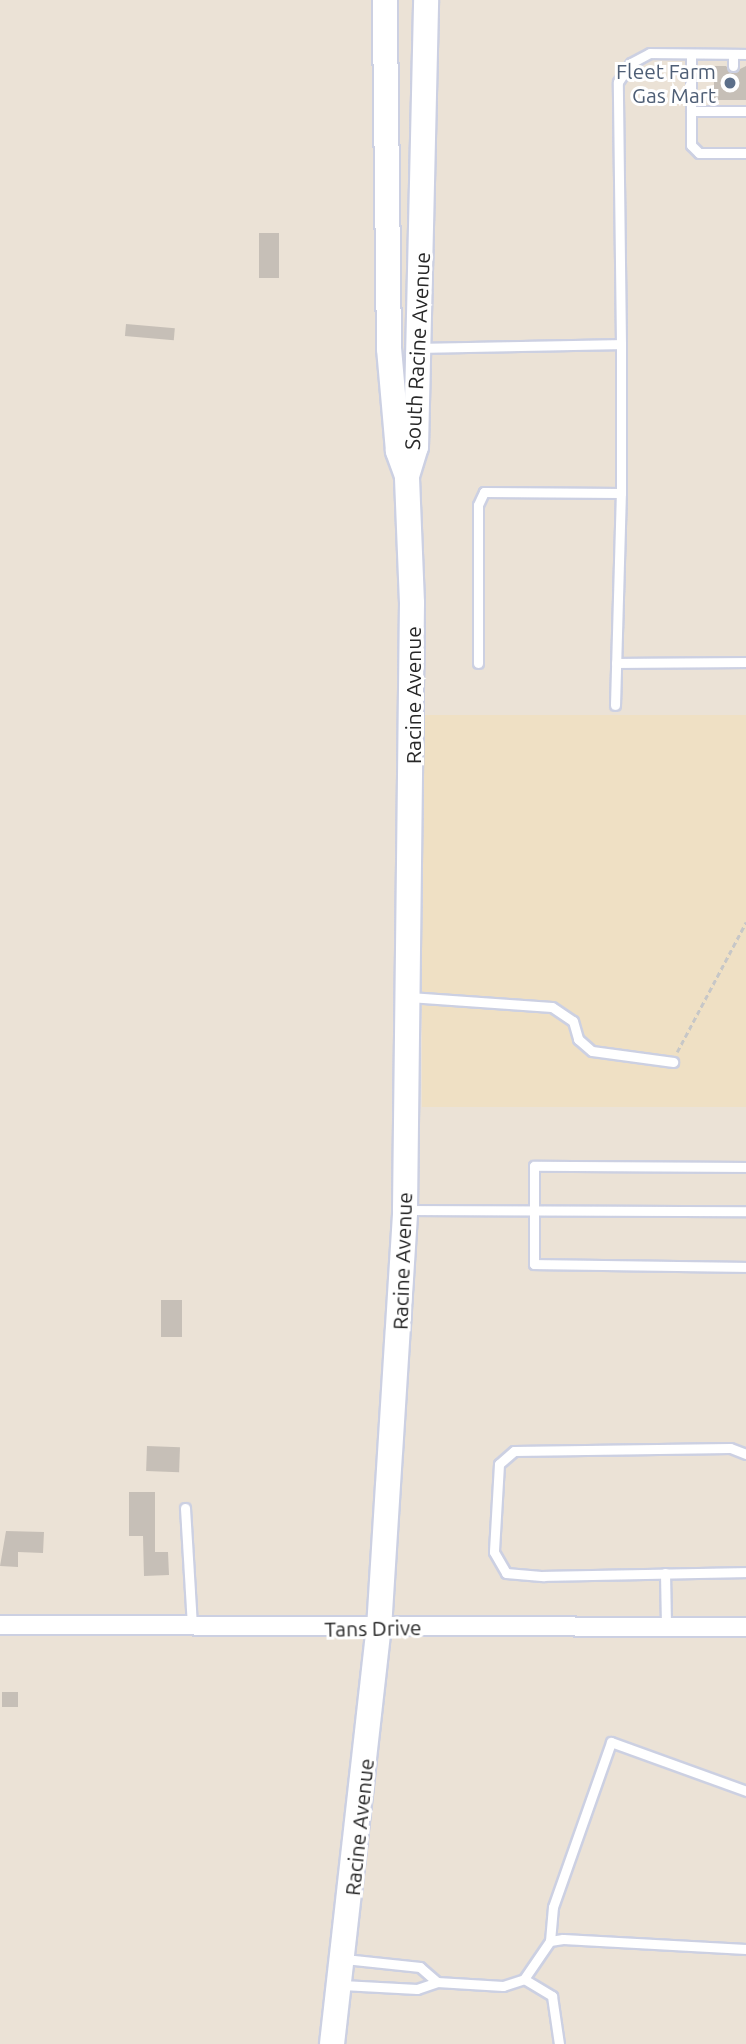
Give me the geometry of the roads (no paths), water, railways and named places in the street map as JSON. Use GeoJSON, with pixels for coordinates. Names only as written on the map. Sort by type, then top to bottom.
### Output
{"type":"FeatureCollection","features":[{"type":"Feature","properties":{"kind":"main road","name":"South Racine Avenue"},"geometry":{"type":"LineString","coordinates":[[386,0],[389,348],[398,451],[407,476]]}},
{"type":"Feature","properties":{"kind":"main road","name":"South Racine Avenue"},"geometry":{"type":"LineString","coordinates":[[407,476],[416,447],[426,0]]}},
{"type":"Feature","properties":{"kind":"main road","name":"Racine Avenue"},"geometry":{"type":"LineString","coordinates":[[332,2044],[379,1628],[405,1210],[413,723],[407,476]]}},
{"type":"Feature","properties":{"kind":"street","name":"Tans Drive"},"geometry":{"type":"LineString","coordinates":[[0,1625],[192,1628],[746,1627]]}},
{"type":"Feature","properties":{"kind":"lane"},"geometry":{"type":"LineString","coordinates":[[615,705],[621,493],[618,82],[631,63],[650,52],[746,54]]}},
{"type":"Feature","properties":{"kind":"lane"},"geometry":{"type":"LineString","coordinates":[[691,54],[691,145],[699,153],[746,153]]}},
{"type":"Feature","properties":{"kind":"lane"},"geometry":{"type":"LineString","coordinates":[[733,54],[733,66]]}},
{"type":"Feature","properties":{"kind":"lane"},"geometry":{"type":"LineString","coordinates":[[733,100],[733,111]]}},
{"type":"Feature","properties":{"kind":"lane"},"geometry":{"type":"LineString","coordinates":[[691,111],[746,111]]}},
{"type":"Feature","properties":{"kind":"lane"},"geometry":{"type":"LineString","coordinates":[[419,348],[621,344]]}},
{"type":"Feature","properties":{"kind":"lane"},"geometry":{"type":"LineString","coordinates":[[478,663],[478,505],[484,492],[621,493]]}},
{"type":"Feature","properties":{"kind":"lane"},"geometry":{"type":"LineString","coordinates":[[616,663],[746,662]]}},
{"type":"Feature","properties":{"kind":"lane"},"geometry":{"type":"LineString","coordinates":[[409,997],[552,1007],[573,1021],[578,1039],[592,1051],[673,1062]]}},
{"type":"Feature","properties":{"kind":"lane"},"geometry":{"type":"LineString","coordinates":[[746,1167],[534,1166],[534,1264],[746,1267]]}},
{"type":"Feature","properties":{"kind":"lane"},"geometry":{"type":"LineString","coordinates":[[405,1210],[746,1211]]}},
{"type":"Feature","properties":{"kind":"lane"},"geometry":{"type":"LineString","coordinates":[[746,1454],[730,1448],[529,1449],[504,1456],[498,1474],[494,1552],[506,1573],[746,1572]]}},
{"type":"Feature","properties":{"kind":"lane"},"geometry":{"type":"LineString","coordinates":[[185,1508],[192,1628]]}},
{"type":"Feature","properties":{"kind":"lane"},"geometry":{"type":"LineString","coordinates":[[665,1573],[666,1627]]}},
{"type":"Feature","properties":{"kind":"lane"},"geometry":{"type":"LineString","coordinates":[[340,1985],[417,1989],[437,1982],[488,1987],[524,1979],[550,1941],[553,1907],[611,1742],[746,1791]]}},
{"type":"Feature","properties":{"kind":"lane"},"geometry":{"type":"LineString","coordinates":[[550,1941],[746,1949]]}},
{"type":"Feature","properties":{"kind":"lane"},"geometry":{"type":"LineString","coordinates":[[343,1959],[420,1967],[437,1982]]}},
{"type":"Feature","properties":{"kind":"lane"},"geometry":{"type":"LineString","coordinates":[[524,1979],[552,1996],[559,2044]]}},
{"type":"Feature","properties":{"kind":"place","name":"Fleet Farm Gas Mart"},"geometry":{"type":"Point","coordinates":[730,83]}}]}
